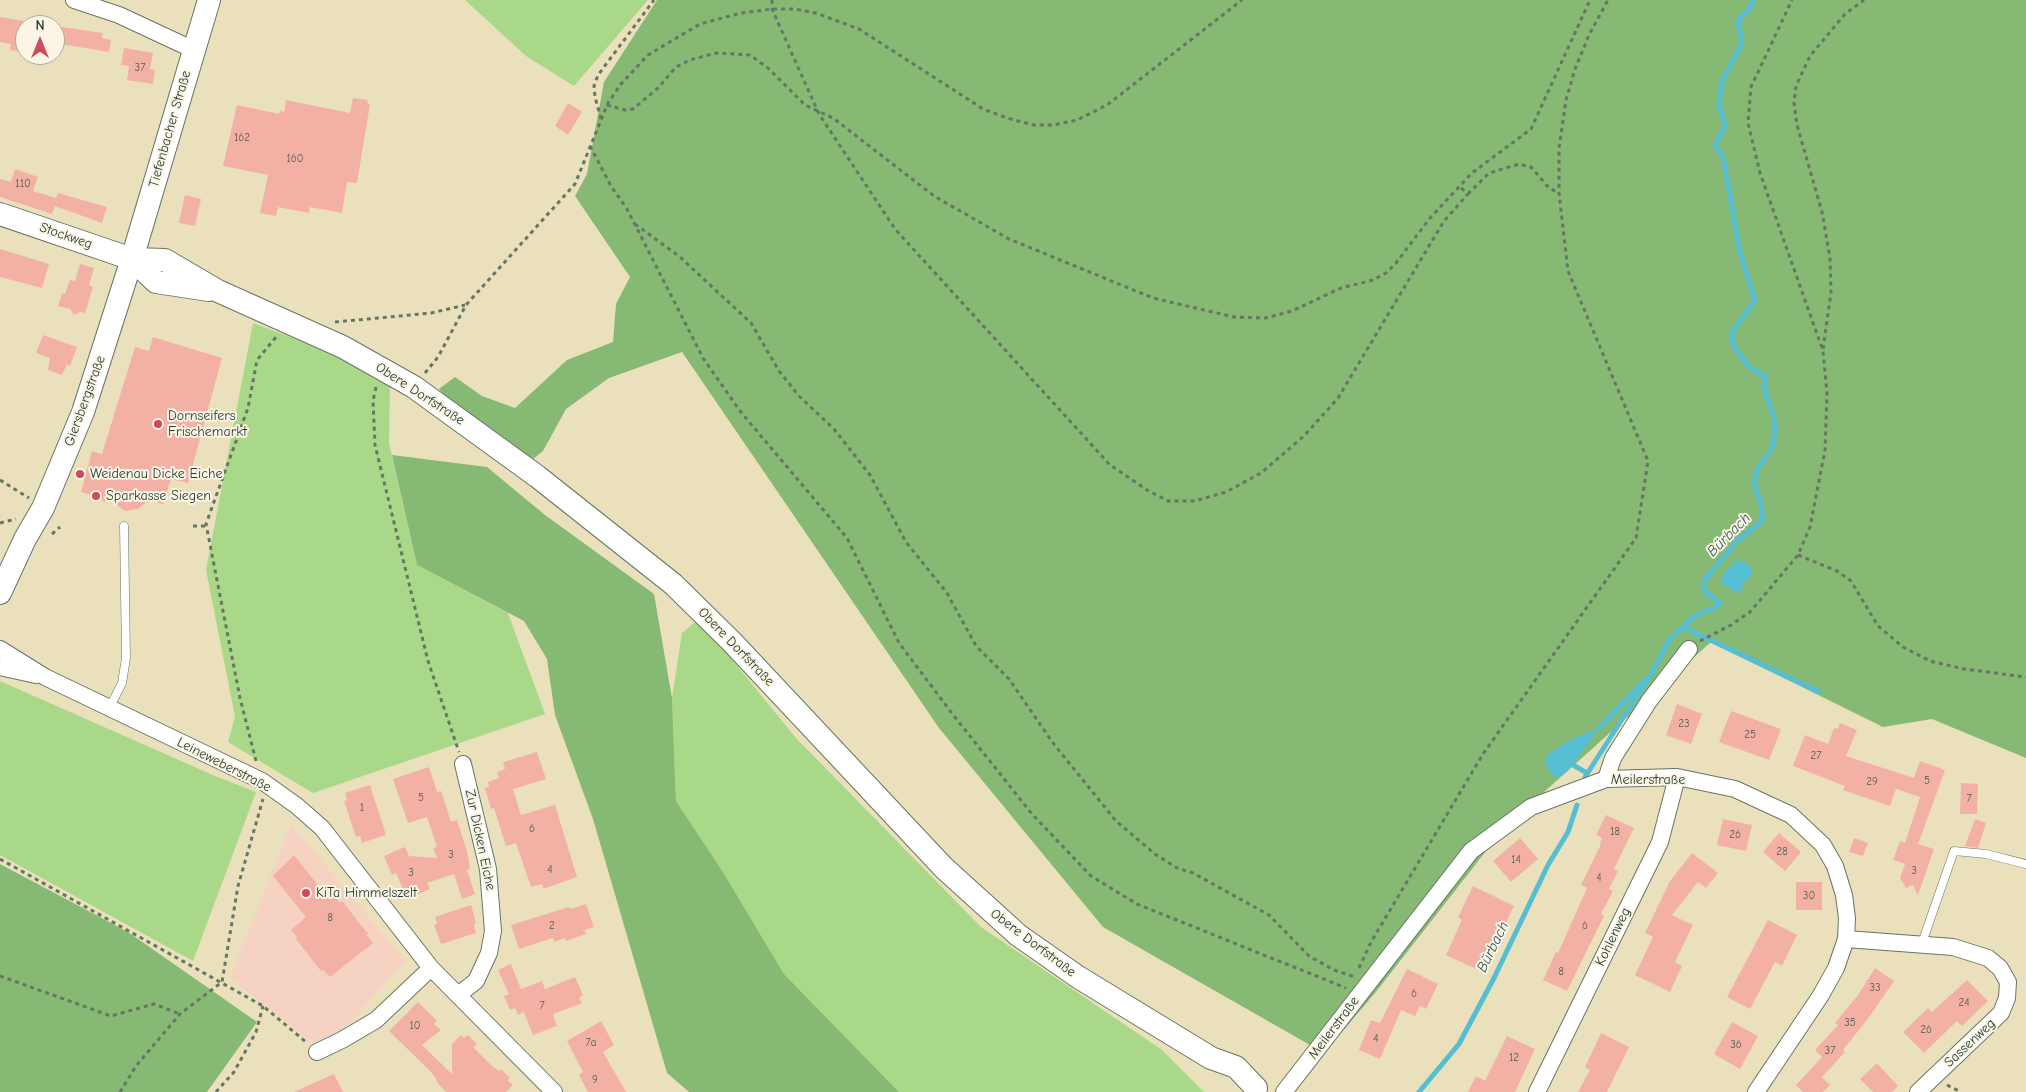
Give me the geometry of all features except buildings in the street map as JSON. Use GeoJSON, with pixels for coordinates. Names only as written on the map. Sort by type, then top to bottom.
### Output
{"type":"FeatureCollection","features":[{"type":"Feature","properties":{"kind":"street"},"geometry":{"type":"LineString","coordinates":[[74,0],[119,15],[194,50]]}},
{"type":"Feature","properties":{"kind":"street","name":"Tiefenbacher Straße"},"geometry":{"type":"LineString","coordinates":[[132,259],[209,0]]}},
{"type":"Feature","properties":{"kind":"street","name":"Stockweg"},"geometry":{"type":"LineString","coordinates":[[0,214],[132,259]]}},
{"type":"Feature","properties":{"kind":"street","name":"Obere Dorfstraße"},"geometry":{"type":"LineString","coordinates":[[132,259],[156,282],[218,291],[299,326],[381,367],[414,387],[538,476],[674,584],[738,649],[944,868],[1018,935],[1078,976],[1211,1058],[1230,1078],[1259,1090]]}},
{"type":"Feature","properties":{"kind":"street","name":"Giersbergstraße"},"geometry":{"type":"LineString","coordinates":[[0,593],[25,538],[43,508],[83,412],[132,259]]}},
{"type":"Feature","properties":{"kind":"street","name":"Giersbergstraße"},"geometry":{"type":"LineString","coordinates":[[0,566],[25,538]]}},
{"type":"Feature","properties":{"kind":"street"},"geometry":{"type":"LineString","coordinates":[[1606,779],[1613,758],[1649,701],[1689,648]]}},
{"type":"Feature","properties":{"kind":"street","name":"Leineweberstraße"},"geometry":{"type":"LineString","coordinates":[[0,649],[45,677],[262,781],[297,806],[322,828],[431,968],[548,1090]]}},
{"type":"Feature","properties":{"kind":"street","name":"Leineweberstraße"},"geometry":{"type":"LineString","coordinates":[[0,667],[45,677]]}},
{"type":"Feature","properties":{"kind":"street","name":"Zur Dicken Eiche"},"geometry":{"type":"LineString","coordinates":[[458,995],[476,981],[489,953],[493,931],[488,869],[463,764]]}},
{"type":"Feature","properties":{"kind":"street","name":"Meilerstraße"},"geometry":{"type":"LineString","coordinates":[[1284,1092],[1359,986],[1471,851],[1531,807],[1606,779],[1677,778],[1735,789],[1791,815],[1822,845],[1834,866],[1844,895],[1847,918],[1846,939],[1836,968],[1821,995],[1756,1092]]}},
{"type":"Feature","properties":{"kind":"street","name":"Kohlenweg"},"geometry":{"type":"LineString","coordinates":[[1537,1092],[1660,842],[1677,778]]}},
{"type":"Feature","properties":{"kind":"street","name":"Sassenweg"},"geometry":{"type":"LineString","coordinates":[[1846,939],[1922,943],[1953,947],[1988,958],[2000,968],[2008,982],[2007,998],[2001,1013],[1918,1092]]}},
{"type":"Feature","properties":{"kind":"street"},"geometry":{"type":"LineString","coordinates":[[317,1052],[376,1020],[431,968]]}},
{"type":"Feature","properties":{"kind":"lane"},"geometry":{"type":"LineString","coordinates":[[109,709],[122,683],[126,658],[124,526]]}},
{"type":"Feature","properties":{"kind":"lane"},"geometry":{"type":"LineString","coordinates":[[1922,943],[1954,851],[1986,854],[2026,864]]}},
{"type":"Feature","properties":{"kind":"path"},"geometry":{"type":"LineString","coordinates":[[601,119],[594,86],[598,75],[654,0]]}},
{"type":"Feature","properties":{"kind":"path"},"geometry":{"type":"LineString","coordinates":[[772,0],[772,9],[820,114],[895,229],[1110,465],[1168,502],[1195,502],[1226,492],[1261,473],[1304,436],[1338,398],[1444,221],[1489,173],[1519,164],[1531,167],[1549,188],[1559,193]]}},
{"type":"Feature","properties":{"kind":"path"},"geometry":{"type":"LineString","coordinates":[[414,387],[438,356],[466,305],[517,251],[575,184],[607,105],[634,69],[648,55],[681,34],[720,18],[772,9],[794,9],[816,13],[843,23],[895,51],[982,109],[1034,125],[1053,125],[1077,120],[1107,105],[1242,0]]}},
{"type":"Feature","properties":{"kind":"path"},"geometry":{"type":"LineString","coordinates":[[607,105],[626,110],[633,109],[658,88],[676,67],[690,60],[716,54],[750,55],[768,68],[805,105],[820,114],[833,118],[934,196],[1009,239],[1153,298],[1234,317],[1265,318],[1284,314],[1341,288],[1373,280],[1386,273],[1430,218],[1472,173],[1531,129],[1590,0]]}},
{"type":"Feature","properties":{"kind":"path"},"geometry":{"type":"LineString","coordinates":[[1359,986],[1358,971],[1371,942],[1483,754],[1636,538],[1648,461],[1568,271],[1559,193],[1560,148],[1566,100],[1575,69],[1589,35],[1608,0]]}},
{"type":"Feature","properties":{"kind":"path"},"geometry":{"type":"LineString","coordinates":[[1792,0],[1751,87],[1748,123],[1760,174],[1823,351]]}},
{"type":"Feature","properties":{"kind":"path"},"geometry":{"type":"LineString","coordinates":[[1689,648],[1750,612],[1798,555],[1810,527],[1817,501],[1825,450],[1827,392],[1823,351],[1831,292],[1830,258],[1822,212],[1797,125],[1794,103],[1796,86],[1810,56],[1845,14],[1864,0]]}},
{"type":"Feature","properties":{"kind":"path"},"geometry":{"type":"LineString","coordinates":[[590,146],[634,223],[703,358],[740,411],[847,538],[899,643],[1032,814],[1091,876],[1137,904],[1187,926],[1359,986]]}},
{"type":"Feature","properties":{"kind":"path"},"geometry":{"type":"LineString","coordinates":[[1459,186],[1468,194]]}},
{"type":"Feature","properties":{"kind":"path"},"geometry":{"type":"LineString","coordinates":[[634,223],[680,257],[751,323],[779,371],[799,396],[834,429],[870,475],[906,542],[947,593],[976,646],[1009,679],[1053,743],[1116,820],[1155,854],[1177,868],[1193,873],[1269,914],[1309,956],[1359,986]]}},
{"type":"Feature","properties":{"kind":"path"},"geometry":{"type":"LineString","coordinates":[[120,1092],[136,1066],[180,1014],[222,982],[238,886],[264,798],[262,781],[240,698],[207,526],[248,408],[257,360],[299,326],[431,313],[466,305]]}},
{"type":"Feature","properties":{"kind":"path"},"geometry":{"type":"LineString","coordinates":[[381,367],[373,401],[375,445],[428,661],[463,764]]}},
{"type":"Feature","properties":{"kind":"path"},"geometry":{"type":"LineString","coordinates":[[0,480],[43,508]]}},
{"type":"Feature","properties":{"kind":"path"},"geometry":{"type":"LineString","coordinates":[[192,526],[207,526]]}},
{"type":"Feature","properties":{"kind":"path"},"geometry":{"type":"LineString","coordinates":[[1798,555],[1837,570],[1851,581],[1878,626],[1903,647],[1930,661],[1964,669],[2026,677]]}},
{"type":"Feature","properties":{"kind":"path"},"geometry":{"type":"LineString","coordinates":[[0,860],[263,1006],[317,1052]]}},
{"type":"Feature","properties":{"kind":"path"},"geometry":{"type":"LineString","coordinates":[[0,976],[111,1016],[154,1004],[180,1014]]}},
{"type":"Feature","properties":{"kind":"path"},"geometry":{"type":"LineString","coordinates":[[216,1092],[234,1072],[256,1032],[263,1006]]}},
{"type":"Feature","properties":{"kind":"shaded area","name":"KiTa Himmelszelt"},"geometry":{"type":"Polygon","coordinates":[[[291,824],[405,961],[343,1030],[313,1043],[230,978],[291,824]]]}},
{"type":"Feature","properties":{"kind":"green space"},"geometry":{"type":"Polygon","coordinates":[[[465,0],[648,0],[574,86],[526,56],[465,0]]]}},
{"type":"Feature","properties":{"kind":"green space"},"geometry":{"type":"Polygon","coordinates":[[[657,0],[2026,0],[2026,758],[1932,719],[1883,727],[1711,642],[1504,828],[1375,993],[1324,1053],[1103,927],[939,728],[682,352],[609,378],[566,409],[543,451],[528,463],[465,420],[439,389],[455,377],[482,396],[515,408],[567,360],[613,342],[616,304],[630,277],[575,196],[587,174],[604,82],[657,0]]]}},
{"type":"Feature","properties":{"kind":"green space"},"geometry":{"type":"Polygon","coordinates":[[[253,323],[330,352],[390,386],[389,443],[417,565],[508,613],[545,714],[313,793],[228,742],[235,717],[206,570],[253,323]]]}},
{"type":"Feature","properties":{"kind":"green space"},"geometry":{"type":"Polygon","coordinates":[[[392,455],[487,467],[545,515],[654,594],[672,698],[676,801],[723,872],[784,974],[899,1092],[689,1092],[667,1073],[593,819],[555,715],[547,659],[524,621],[417,565],[392,455]]]}},
{"type":"Feature","properties":{"kind":"green space"},"geometry":{"type":"Polygon","coordinates":[[[699,619],[796,738],[981,927],[1162,1050],[1204,1092],[899,1092],[784,974],[723,872],[676,801],[672,698],[682,633],[699,619]]]}},
{"type":"Feature","properties":{"kind":"green space"},"geometry":{"type":"Polygon","coordinates":[[[0,681],[215,776],[256,792],[193,961],[0,855],[0,681]]]}},
{"type":"Feature","properties":{"kind":"green space"},"geometry":{"type":"Polygon","coordinates":[[[0,864],[128,932],[257,1022],[207,1092],[0,1092],[0,864]]]}},
{"type":"Feature","properties":{"kind":"water"},"geometry":{"type":"Polygon","coordinates":[[[1737,560],[1751,567],[1751,575],[1743,584],[1740,594],[1722,584],[1721,576],[1737,560]]]}},
{"type":"Feature","properties":{"kind":"water"},"geometry":{"type":"Polygon","coordinates":[[[1599,728],[1568,771],[1559,777],[1554,777],[1545,764],[1548,754],[1570,740],[1599,728]]]}},
{"type":"Feature","properties":{"kind":"waterway","name":"Bürbach"},"geometry":{"type":"LineString","coordinates":[[1585,777],[1653,671],[1669,640],[1693,617],[1719,605],[1719,602],[1705,592],[1703,582],[1738,540],[1763,520],[1761,504],[1754,484],[1758,467],[1771,451],[1775,434],[1774,418],[1764,389],[1766,377],[1749,367],[1733,345],[1732,332],[1755,300],[1740,253],[1723,157],[1715,146],[1725,126],[1719,104],[1722,81],[1742,43],[1738,21],[1752,5],[1753,0]]}},
{"type":"Feature","properties":{"kind":"waterway"},"geometry":{"type":"LineString","coordinates":[[1683,627],[1819,692]]}},
{"type":"Feature","properties":{"kind":"waterway"},"geometry":{"type":"LineString","coordinates":[[1599,728],[1645,680]]}},
{"type":"Feature","properties":{"kind":"waterway"},"geometry":{"type":"LineString","coordinates":[[1573,765],[1587,773]]}},
{"type":"Feature","properties":{"kind":"waterway","name":"Bürbach"},"geometry":{"type":"LineString","coordinates":[[1419,1092],[1459,1044],[1494,978],[1548,865],[1568,832],[1577,805]]}},
{"type":"Feature","properties":{"kind":"place","name":"Dornseifers Frischemarkt"},"geometry":{"type":"Point","coordinates":[158,424]}},
{"type":"Feature","properties":{"kind":"place","name":"Weidenau Dicke Eiche"},"geometry":{"type":"Point","coordinates":[80,474]}},
{"type":"Feature","properties":{"kind":"place","name":"Sparkasse Siegen"},"geometry":{"type":"Point","coordinates":[96,496]}},
{"type":"Feature","properties":{"kind":"place","name":"KiTa Himmelszelt"},"geometry":{"type":"Point","coordinates":[306,893]}}]}
